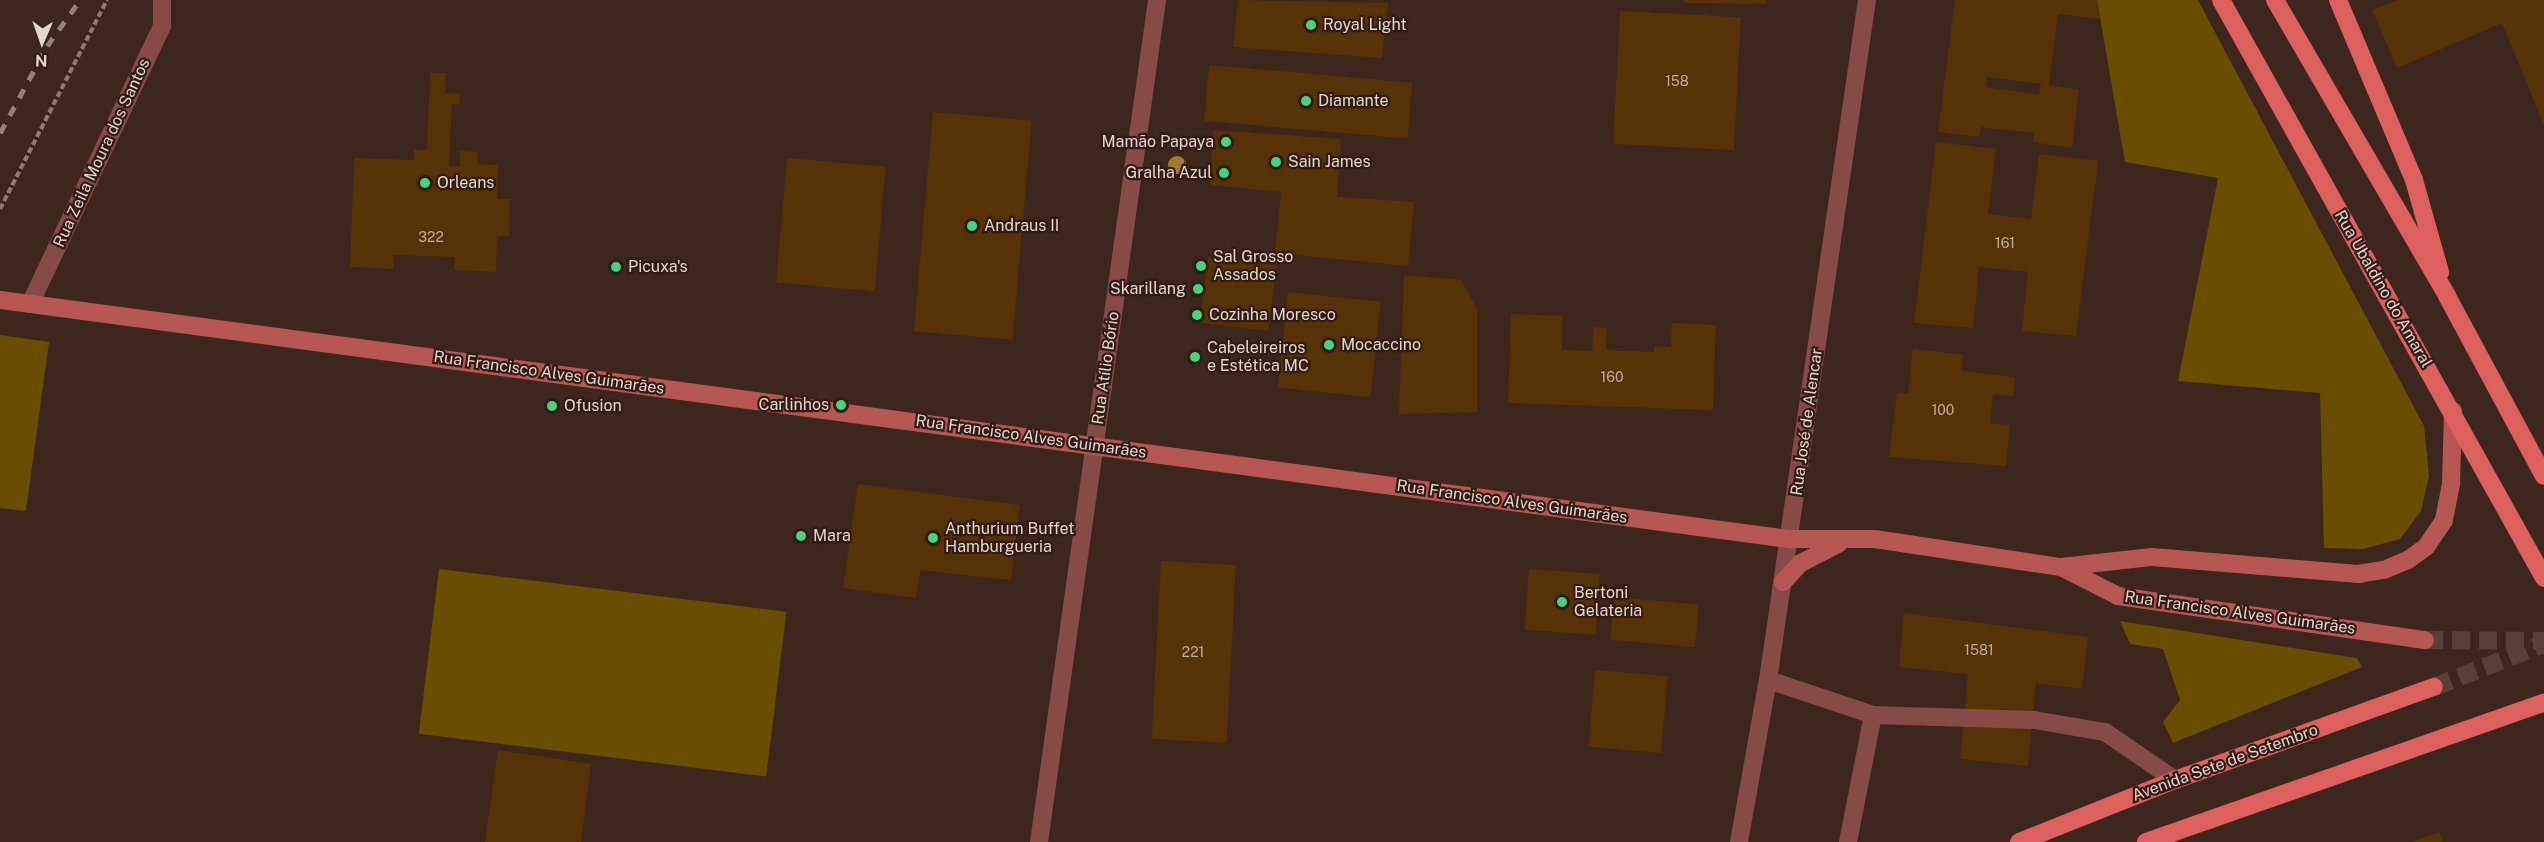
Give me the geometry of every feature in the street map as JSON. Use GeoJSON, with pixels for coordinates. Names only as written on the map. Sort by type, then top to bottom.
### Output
{"type":"FeatureCollection","features":[{"type":"Feature","properties":{"kind":"main road","name":"Rua Ubaldino do Amaral"},"geometry":{"type":"LineString","coordinates":[[2221,0],[2453,411],[2544,578]]}},
{"type":"Feature","properties":{"kind":"main road"},"geometry":{"type":"LineString","coordinates":[[2275,0],[2447,296],[2544,476]]}},
{"type":"Feature","properties":{"kind":"main road"},"geometry":{"type":"LineString","coordinates":[[2338,0],[2414,180],[2447,296]]}},
{"type":"Feature","properties":{"kind":"main road","name":"Avenida Sete de Setembro"},"geometry":{"type":"LineString","coordinates":[[2019,842],[2175,780],[2434,687]]}},
{"type":"Feature","properties":{"kind":"main road"},"geometry":{"type":"LineString","coordinates":[[2146,842],[2544,703]]}},
{"type":"Feature","properties":{"kind":"street","name":"Rua Zeila Moura dos Santos"},"geometry":{"type":"LineString","coordinates":[[30,304],[162,26],[162,0]]}},
{"type":"Feature","properties":{"kind":"street","name":"Rua Atílio Bório"},"geometry":{"type":"LineString","coordinates":[[1039,842],[1157,0]]}},
{"type":"Feature","properties":{"kind":"street","name":"Rua José de Alencar"},"geometry":{"type":"LineString","coordinates":[[1738,842],[1768,680],[1790,539],[1867,0]]}},
{"type":"Feature","properties":{"kind":"street","name":"Rua Francisco Alves Guimarães"},"geometry":{"type":"LineString","coordinates":[[0,300],[1790,539],[1875,539],[2061,567],[2152,557],[2358,574],[2384,570],[2426,547],[2444,520],[2451,483],[2453,411]]}},
{"type":"Feature","properties":{"kind":"street"},"geometry":{"type":"LineString","coordinates":[[1783,582],[1801,563],[1823,548],[1849,540],[1875,539]]}},
{"type":"Feature","properties":{"kind":"street","name":"Rua Francisco Alves Guimarães"},"geometry":{"type":"LineString","coordinates":[[2061,567],[2118,596],[2425,640]]}},
{"type":"Feature","properties":{"kind":"street"},"geometry":{"type":"LineString","coordinates":[[1768,680],[1873,715],[2034,720],[2105,732],[2175,780]]}},
{"type":"Feature","properties":{"kind":"street"},"geometry":{"type":"LineString","coordinates":[[1848,842],[1873,715]]}},
{"type":"Feature","properties":{"kind":"path"},"geometry":{"type":"LineString","coordinates":[[0,209],[107,0]]}},
{"type":"Feature","properties":{"kind":"shaded area"},"geometry":{"type":"Polygon","coordinates":[[[2097,0],[2198,0],[2424,426],[2429,476],[2421,511],[2400,539],[2363,549],[2324,548],[2320,393],[2178,381],[2218,178],[2125,162],[2097,0]]]}},
{"type":"Feature","properties":{"kind":"shaded area"},"geometry":{"type":"Polygon","coordinates":[[[0,335],[49,342],[26,511],[0,508],[0,335]]]}},
{"type":"Feature","properties":{"kind":"shaded area"},"geometry":{"type":"Polygon","coordinates":[[[439,569],[786,612],[766,776],[419,734],[439,569]]]}},
{"type":"Feature","properties":{"kind":"shaded area"},"geometry":{"type":"Polygon","coordinates":[[[2120,621],[2357,658],[2362,667],[2173,743],[2163,722],[2180,700],[2163,649],[2130,644],[2120,621]]]}},
{"type":"Feature","properties":{"kind":"building","name":"Royal Light"},"geometry":{"type":"Polygon","coordinates":[[[1238,0],[1388,3],[1382,58],[1233,47],[1238,0]]]}},
{"type":"Feature","properties":{"kind":"building"},"geometry":{"type":"Polygon","coordinates":[[[1684,0],[1766,0],[1766,4],[1684,3],[1684,0]]]}},
{"type":"Feature","properties":{"kind":"building"},"geometry":{"type":"Polygon","coordinates":[[[1955,0],[2097,0],[2100,19],[2058,14],[2049,85],[2079,90],[2072,148],[2033,142],[2034,133],[1981,127],[1979,137],[1938,132],[1955,0]],[[1987,77],[1986,87],[2039,95],[2041,84],[1987,77]]]}},
{"type":"Feature","properties":{"kind":"building"},"geometry":{"type":"Polygon","coordinates":[[[2397,0],[2544,0],[2544,125],[2502,23],[2397,68],[2372,10],[2397,0]]]}},
{"type":"Feature","properties":{"kind":"building"},"geometry":{"type":"Polygon","coordinates":[[[1620,11],[1741,17],[1734,150],[1613,144],[1620,11]]]}},
{"type":"Feature","properties":{"kind":"building","name":"Diamante"},"geometry":{"type":"Polygon","coordinates":[[[1209,65],[1412,83],[1407,139],[1204,121],[1209,65]]]}},
{"type":"Feature","properties":{"kind":"building","name":"Orleans"},"geometry":{"type":"Polygon","coordinates":[[[430,73],[446,73],[445,93],[460,94],[459,105],[452,104],[449,166],[460,167],[460,151],[478,152],[477,164],[498,165],[497,199],[510,199],[509,236],[497,236],[496,272],[454,270],[455,257],[394,255],[393,269],[350,267],[354,158],[414,160],[414,150],[427,150],[430,73]]]}},
{"type":"Feature","properties":{"kind":"building","name":"Andraus II"},"geometry":{"type":"Polygon","coordinates":[[[933,112],[1032,121],[1012,340],[914,331],[933,112]]]}},
{"type":"Feature","properties":{"kind":"building"},"geometry":{"type":"Polygon","coordinates":[[[1213,130],[1341,139],[1337,197],[1414,202],[1408,266],[1275,253],[1281,192],[1210,185],[1213,130]]]}},
{"type":"Feature","properties":{"kind":"building"},"geometry":{"type":"Polygon","coordinates":[[[1936,142],[1996,149],[1988,214],[2031,219],[2039,154],[2098,161],[2076,336],[2022,331],[2028,272],[1979,267],[1973,328],[1914,323],[1936,142]]]}},
{"type":"Feature","properties":{"kind":"building"},"geometry":{"type":"Polygon","coordinates":[[[787,158],[886,167],[875,291],[776,283],[787,158]]]}},
{"type":"Feature","properties":{"kind":"building"},"geometry":{"type":"Polygon","coordinates":[[[1208,257],[1276,265],[1268,331],[1200,323],[1208,257]]]}},
{"type":"Feature","properties":{"kind":"building"},"geometry":{"type":"Polygon","coordinates":[[[1404,275],[1461,280],[1477,308],[1477,412],[1399,414],[1404,275]]]}},
{"type":"Feature","properties":{"kind":"building","name":"Mocaccino"},"geometry":{"type":"Polygon","coordinates":[[[1288,292],[1380,302],[1370,397],[1278,387],[1288,292]]]}},
{"type":"Feature","properties":{"kind":"building"},"geometry":{"type":"Polygon","coordinates":[[[1511,314],[1563,316],[1562,350],[1592,351],[1593,327],[1607,328],[1606,350],[1654,352],[1654,346],[1671,347],[1672,323],[1716,325],[1713,410],[1508,403],[1511,314]]]}},
{"type":"Feature","properties":{"kind":"building"},"geometry":{"type":"Polygon","coordinates":[[[1913,349],[1964,355],[1961,371],[2015,377],[2013,397],[1993,394],[1990,423],[2010,425],[2006,466],[1889,457],[1897,392],[1908,394],[1913,349]]]}},
{"type":"Feature","properties":{"kind":"building","name":"Anthurium Buffet Hamburgueria"},"geometry":{"type":"Polygon","coordinates":[[[858,484],[1020,505],[1011,580],[920,570],[916,598],[843,588],[858,484]]]}},
{"type":"Feature","properties":{"kind":"building"},"geometry":{"type":"Polygon","coordinates":[[[1161,561],[1236,565],[1227,743],[1152,739],[1161,561]]]}},
{"type":"Feature","properties":{"kind":"building","name":"Bertoni Gelateria"},"geometry":{"type":"Polygon","coordinates":[[[1529,569],[1600,574],[1596,635],[1525,630],[1529,569]]]}},
{"type":"Feature","properties":{"kind":"building"},"geometry":{"type":"Polygon","coordinates":[[[1614,597],[1699,604],[1695,647],[1610,640],[1614,597]]]}},
{"type":"Feature","properties":{"kind":"building"},"geometry":{"type":"Polygon","coordinates":[[[1904,613],[2088,637],[2082,689],[2036,683],[2028,766],[1960,759],[1968,674],[1899,667],[1904,613]]]}},
{"type":"Feature","properties":{"kind":"building"},"geometry":{"type":"Polygon","coordinates":[[[1595,670],[1668,676],[1661,753],[1588,747],[1595,670]]]}},
{"type":"Feature","properties":{"kind":"building"},"geometry":{"type":"Polygon","coordinates":[[[498,750],[591,764],[581,842],[485,842],[498,750]]]}},
{"type":"Feature","properties":{"kind":"building"},"geometry":{"type":"Polygon","coordinates":[[[2439,832],[2443,842],[2412,842],[2439,832]]]}},
{"type":"Feature","properties":{"kind":"tunnel"},"geometry":{"type":"LineString","coordinates":[[2425,640],[2544,641]]}},
{"type":"Feature","properties":{"kind":"tunnel"},"geometry":{"type":"LineString","coordinates":[[2434,687],[2544,644]]}},
{"type":"Feature","properties":{"kind":"railway"},"geometry":{"type":"LineString","coordinates":[[0,133],[47,46],[80,0]]}},
{"type":"Feature","properties":{"kind":"place","name":"Royal Light"},"geometry":{"type":"Point","coordinates":[1311,25]}},
{"type":"Feature","properties":{"kind":"place","name":"Diamante"},"geometry":{"type":"Point","coordinates":[1306,101]}},
{"type":"Feature","properties":{"kind":"place","name":"Mamão Papaya"},"geometry":{"type":"Point","coordinates":[1226,142]}},
{"type":"Feature","properties":{"kind":"place","name":"Sain James"},"geometry":{"type":"Point","coordinates":[1276,162]}},
{"type":"Feature","properties":{"kind":"place","name":"Gralha Azul"},"geometry":{"type":"Point","coordinates":[1224,173]}},
{"type":"Feature","properties":{"kind":"place","name":"Orleans"},"geometry":{"type":"Point","coordinates":[425,183]}},
{"type":"Feature","properties":{"kind":"place","name":"Andraus II"},"geometry":{"type":"Point","coordinates":[972,226]}},
{"type":"Feature","properties":{"kind":"place","name":"Sal Grosso Assados"},"geometry":{"type":"Point","coordinates":[1201,266]}},
{"type":"Feature","properties":{"kind":"place","name":"Picuxa's"},"geometry":{"type":"Point","coordinates":[616,267]}},
{"type":"Feature","properties":{"kind":"place","name":"Skarillang"},"geometry":{"type":"Point","coordinates":[1198,289]}},
{"type":"Feature","properties":{"kind":"place","name":"Cozinha Moresco"},"geometry":{"type":"Point","coordinates":[1197,315]}},
{"type":"Feature","properties":{"kind":"place","name":"Mocaccino"},"geometry":{"type":"Point","coordinates":[1329,345]}},
{"type":"Feature","properties":{"kind":"place","name":"Cabeleireiros e Estética MC"},"geometry":{"type":"Point","coordinates":[1195,357]}},
{"type":"Feature","properties":{"kind":"place","name":"Carlinhos"},"geometry":{"type":"Point","coordinates":[841,405]}},
{"type":"Feature","properties":{"kind":"place","name":"Ofusion"},"geometry":{"type":"Point","coordinates":[552,406]}},
{"type":"Feature","properties":{"kind":"place","name":"Mara"},"geometry":{"type":"Point","coordinates":[801,536]}},
{"type":"Feature","properties":{"kind":"place","name":"Anthurium Buffet Hamburgueria"},"geometry":{"type":"Point","coordinates":[933,538]}},
{"type":"Feature","properties":{"kind":"place","name":"Bertoni Gelateria"},"geometry":{"type":"Point","coordinates":[1562,602]}}]}
